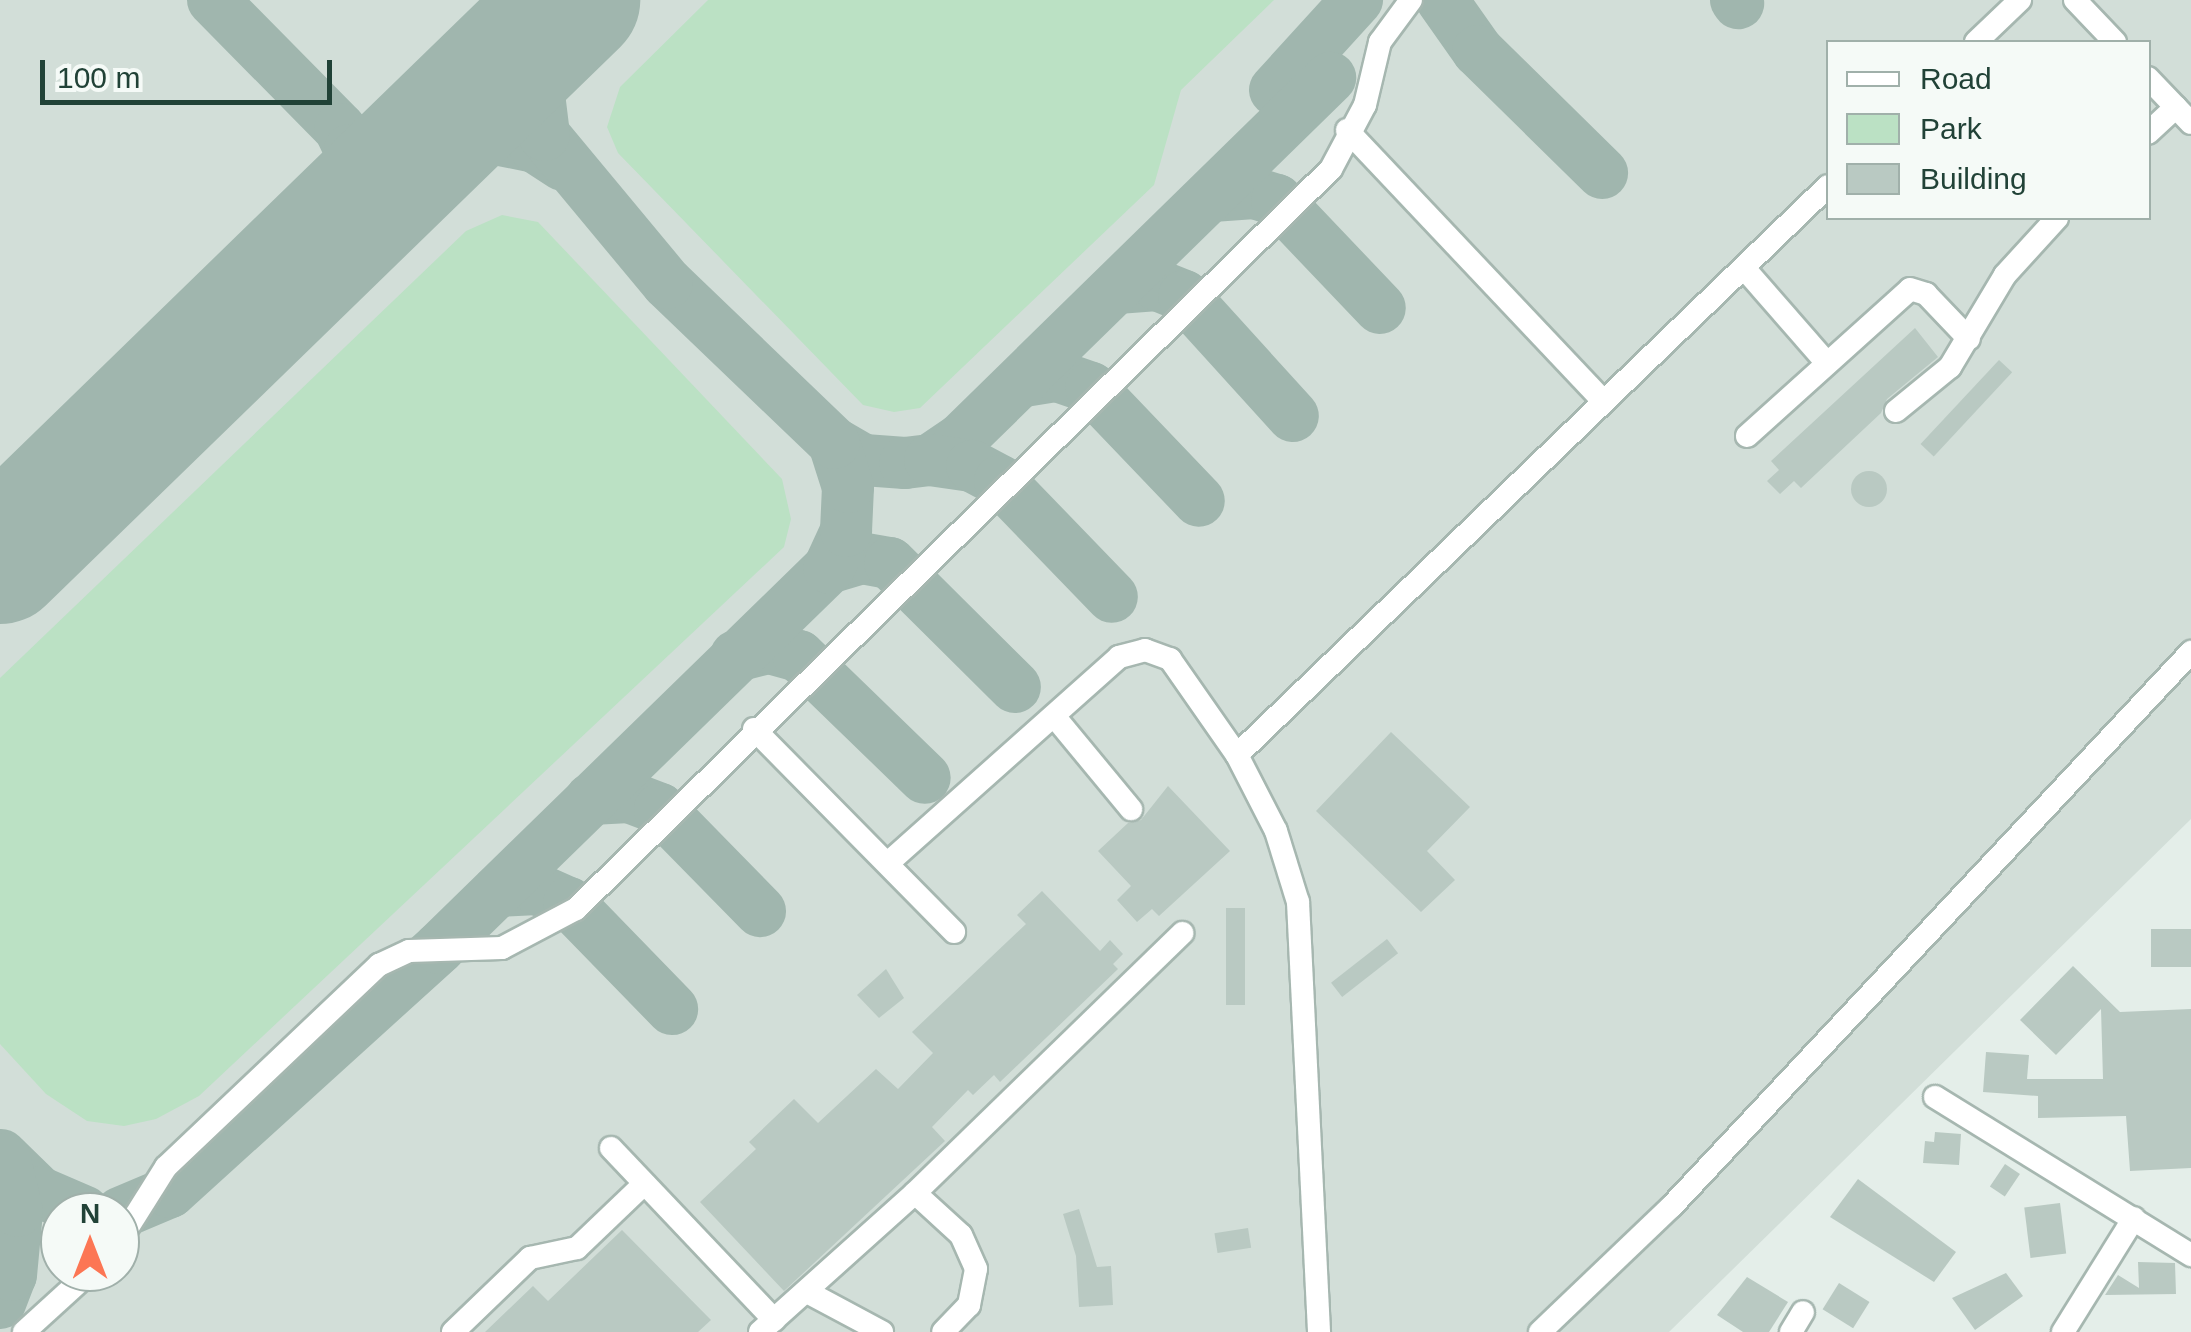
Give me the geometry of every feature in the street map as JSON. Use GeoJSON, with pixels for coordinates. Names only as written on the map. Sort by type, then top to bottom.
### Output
{"type":"FeatureCollection","features":[{"type":"Feature","properties":{"kind":"street"},"geometry":{"type":"LineString","coordinates":[[140,1208],[166,1167],[380,965],[409,951],[502,948],[576,909],[754,729],[1196,308],[1330,169],[1347,130],[1371,91],[1380,42],[1411,0]]}},
{"type":"Feature","properties":{"kind":"street"},"geometry":{"type":"LineString","coordinates":[[1978,40],[2020,0]]}},
{"type":"Feature","properties":{"kind":"street"},"geometry":{"type":"LineString","coordinates":[[2076,0],[2114,40]]}},
{"type":"Feature","properties":{"kind":"street"},"geometry":{"type":"LineString","coordinates":[[2151,81],[2184,115],[2151,132]]}},
{"type":"Feature","properties":{"kind":"street"},"geometry":{"type":"LineString","coordinates":[[1347,130],[1600,399]]}},
{"type":"Feature","properties":{"kind":"street"},"geometry":{"type":"LineString","coordinates":[[1236,755],[1600,399],[1826,188]]}},
{"type":"Feature","properties":{"kind":"street"},"geometry":{"type":"LineString","coordinates":[[1896,412],[1941,378],[2018,257],[2055,220]]}},
{"type":"Feature","properties":{"kind":"street"},"geometry":{"type":"LineString","coordinates":[[1744,268],[1827,362]]}},
{"type":"Feature","properties":{"kind":"street"},"geometry":{"type":"LineString","coordinates":[[1747,436],[1910,289],[1926,294],[1969,339]]}},
{"type":"Feature","properties":{"kind":"street"},"geometry":{"type":"LineString","coordinates":[[888,862],[1119,657],[1152,650],[1170,659],[1236,755],[1276,832],[1300,912],[1318,1332]]}},
{"type":"Feature","properties":{"kind":"street"},"geometry":{"type":"LineString","coordinates":[[1540,1332],[1671,1207],[2191,652]]}},
{"type":"Feature","properties":{"kind":"street"},"geometry":{"type":"LineString","coordinates":[[1054,716],[1131,810]]}},
{"type":"Feature","properties":{"kind":"street"},"geometry":{"type":"LineString","coordinates":[[754,729],[954,932]]}},
{"type":"Feature","properties":{"kind":"street"},"geometry":{"type":"LineString","coordinates":[[611,1148],[767,1326],[809,1293],[915,1193],[1182,933]]}},
{"type":"Feature","properties":{"kind":"street"},"geometry":{"type":"LineString","coordinates":[[1935,1097],[2191,1255]]}},
{"type":"Feature","properties":{"kind":"street"},"geometry":{"type":"LineString","coordinates":[[453,1332],[530,1258],[577,1248],[644,1184]]}},
{"type":"Feature","properties":{"kind":"street"},"geometry":{"type":"LineString","coordinates":[[915,1193],[961,1235],[976,1269],[970,1305],[944,1332]]}},
{"type":"Feature","properties":{"kind":"street"},"geometry":{"type":"LineString","coordinates":[[2063,1332],[2134,1218]]}},
{"type":"Feature","properties":{"kind":"street"},"geometry":{"type":"LineString","coordinates":[[24,1332],[68,1292]]}},
{"type":"Feature","properties":{"kind":"street"},"geometry":{"type":"LineString","coordinates":[[809,1293],[882,1332]]}},
{"type":"Feature","properties":{"kind":"shaded area"},"geometry":{"type":"Polygon","coordinates":[[[0,0],[2191,0],[2191,819],[1669,1332],[0,1332],[0,0]]]}},
{"type":"Feature","properties":{"kind":"green space"},"geometry":{"type":"Polygon","coordinates":[[[708,0],[1274,0],[1181,90],[1154,185],[920,408],[894,412],[863,405],[618,153],[607,127],[620,87],[708,0]]]}},
{"type":"Feature","properties":{"kind":"green space"},"geometry":{"type":"Polygon","coordinates":[[[502,215],[538,222],[782,479],[791,519],[784,547],[199,1096],[156,1119],[124,1126],[87,1121],[46,1094],[0,1044],[0,678],[466,231],[502,215]]]}},
{"type":"Feature","properties":{"kind":"building"},"geometry":{"type":"Polygon","coordinates":[[[1915,328],[1938,357],[1887,399],[1881,413],[1801,488],[1794,481],[1780,494],[1767,481],[1779,470],[1771,461],[1915,328]]]}},
{"type":"Feature","properties":{"kind":"building"},"geometry":{"type":"Polygon","coordinates":[[[1999,360],[2012,372],[1934,456],[1921,444],[1999,360]]]}},
{"type":"Feature","properties":{"kind":"building"},"geometry":{"type":"Polygon","coordinates":[[[1869,471],[1881,477],[1887,489],[1881,501],[1869,507],[1857,501],[1851,489],[1857,477],[1869,471]]]}},
{"type":"Feature","properties":{"kind":"building"},"geometry":{"type":"Polygon","coordinates":[[[1391,732],[1470,807],[1427,851],[1455,880],[1421,912],[1316,811],[1391,732]]]}},
{"type":"Feature","properties":{"kind":"building"},"geometry":{"type":"Polygon","coordinates":[[[1168,786],[1230,851],[1159,916],[1152,909],[1137,922],[1117,900],[1131,886],[1098,851],[1128,823],[1141,820],[1168,786]]]}},
{"type":"Feature","properties":{"kind":"building"},"geometry":{"type":"Polygon","coordinates":[[[1042,891],[1100,951],[1110,940],[1123,954],[1113,964],[1118,969],[1000,1082],[994,1075],[973,1095],[968,1090],[932,1127],[945,1141],[784,1291],[700,1202],[756,1149],[749,1142],[794,1099],[818,1123],[876,1069],[898,1089],[933,1053],[912,1032],[1026,924],[1017,915],[1042,891]]]}},
{"type":"Feature","properties":{"kind":"building"},"geometry":{"type":"Polygon","coordinates":[[[1226,908],[1245,908],[1245,1005],[1226,1005],[1226,908]]]}},
{"type":"Feature","properties":{"kind":"building"},"geometry":{"type":"Polygon","coordinates":[[[2151,929],[2191,929],[2191,967],[2151,967],[2151,929]]]}},
{"type":"Feature","properties":{"kind":"building"},"geometry":{"type":"Polygon","coordinates":[[[1387,939],[1398,953],[1342,997],[1331,983],[1387,939]]]}},
{"type":"Feature","properties":{"kind":"building"},"geometry":{"type":"Polygon","coordinates":[[[2073,966],[2120,1012],[2191,1009],[2191,1168],[2130,1171],[2126,1116],[2038,1118],[2038,1096],[1983,1092],[1986,1052],[2029,1055],[2027,1079],[2103,1079],[2101,1009],[2056,1055],[2020,1020],[2073,966]]]}},
{"type":"Feature","properties":{"kind":"building"},"geometry":{"type":"Polygon","coordinates":[[[886,969],[904,998],[879,1018],[857,995],[886,969]]]}},
{"type":"Feature","properties":{"kind":"building"},"geometry":{"type":"Polygon","coordinates":[[[1935,1132],[1961,1134],[1959,1165],[1923,1163],[1925,1141],[1934,1142],[1935,1132]]]}},
{"type":"Feature","properties":{"kind":"building"},"geometry":{"type":"Polygon","coordinates":[[[2005,1164],[2020,1174],[2005,1196],[1990,1186],[2005,1164]]]}},
{"type":"Feature","properties":{"kind":"building"},"geometry":{"type":"Polygon","coordinates":[[[1858,1179],[1956,1252],[1934,1282],[1830,1217],[1858,1179]]]}},
{"type":"Feature","properties":{"kind":"building"},"geometry":{"type":"Polygon","coordinates":[[[2060,1203],[2066,1254],[2030,1258],[2024,1207],[2060,1203]]]}},
{"type":"Feature","properties":{"kind":"building"},"geometry":{"type":"Polygon","coordinates":[[[1079,1209],[1097,1267],[1111,1266],[1113,1305],[1079,1307],[1076,1256],[1063,1214],[1079,1209]]]}},
{"type":"Feature","properties":{"kind":"building"},"geometry":{"type":"Polygon","coordinates":[[[1248,1228],[1251,1248],[1218,1253],[1214,1233],[1248,1228]]]}},
{"type":"Feature","properties":{"kind":"building"},"geometry":{"type":"Polygon","coordinates":[[[622,1230],[711,1320],[698,1332],[485,1332],[533,1286],[548,1301],[622,1230]]]}},
{"type":"Feature","properties":{"kind":"building"},"geometry":{"type":"Polygon","coordinates":[[[2138,1262],[2175,1263],[2176,1294],[2105,1295],[2118,1275],[2139,1288],[2138,1262]]]}},
{"type":"Feature","properties":{"kind":"building"},"geometry":{"type":"Polygon","coordinates":[[[2006,1273],[2023,1296],[1975,1330],[1952,1298],[2006,1273]]]}},
{"type":"Feature","properties":{"kind":"building"},"geometry":{"type":"Polygon","coordinates":[[[1747,1277],[1788,1302],[1769,1332],[1743,1332],[1717,1315],[1747,1277]]]}},
{"type":"Feature","properties":{"kind":"building"},"geometry":{"type":"Polygon","coordinates":[[[1839,1283],[1870,1302],[1853,1328],[1823,1309],[1839,1283]]]}},
{"type":"Feature","properties":{"kind":"taxiway"},"geometry":{"type":"LineString","coordinates":[[213,0],[340,129],[350,150],[354,188],[334,237]]}},
{"type":"Feature","properties":{"kind":"taxiway"},"geometry":{"type":"LineString","coordinates":[[1275,90],[1357,0]]}},
{"type":"Feature","properties":{"kind":"taxiway"},"geometry":{"type":"LineString","coordinates":[[1442,0],[1478,51],[1602,173]]}},
{"type":"Feature","properties":{"kind":"taxiway"},"geometry":{"type":"LineString","coordinates":[[140,1205],[170,1192],[439,948],[829,568],[846,531],[848,487],[834,443],[667,283],[544,135],[535,62],[548,26]]}},
{"type":"Feature","properties":{"kind":"taxiway"},"geometry":{"type":"LineString","coordinates":[[834,443],[864,460],[905,463],[930,460],[960,440],[1330,78]]}},
{"type":"Feature","properties":{"kind":"taxiway"},"geometry":{"type":"LineString","coordinates":[[409,160],[439,144],[485,137],[535,147],[563,165]]}},
{"type":"Feature","properties":{"kind":"taxiway"},"geometry":{"type":"LineString","coordinates":[[1212,196],[1254,193],[1277,200],[1380,308]]}},
{"type":"Feature","properties":{"kind":"taxiway"},"geometry":{"type":"LineString","coordinates":[[1117,288],[1157,285],[1184,296],[1293,416]]}},
{"type":"Feature","properties":{"kind":"taxiway"},"geometry":{"type":"LineString","coordinates":[[1024,381],[1057,376],[1091,388],[1199,501]]}},
{"type":"Feature","properties":{"kind":"taxiway"},"geometry":{"type":"LineString","coordinates":[[930,460],[972,466],[1000,481],[1112,597]]}},
{"type":"Feature","properties":{"kind":"taxiway"},"geometry":{"type":"LineString","coordinates":[[829,568],[861,558],[890,563],[1015,687]]}},
{"type":"Feature","properties":{"kind":"taxiway"},"geometry":{"type":"LineString","coordinates":[[736,656],[769,648],[799,656],[925,778]]}},
{"type":"Feature","properties":{"kind":"taxiway"},"geometry":{"type":"LineString","coordinates":[[591,799],[629,797],[660,809],[760,911]]}},
{"type":"Feature","properties":{"kind":"taxiway"},"geometry":{"type":"LineString","coordinates":[[498,891],[537,889],[569,903],[672,1009]]}},
{"type":"Feature","properties":{"kind":"taxiway"},"geometry":{"type":"LineString","coordinates":[[1,1155],[40,1192]]}},
{"type":"Feature","properties":{"kind":"taxiway"},"geometry":{"type":"LineString","coordinates":[[0,1303],[11,1275],[17,1211],[5,1159]]}},
{"type":"Feature","properties":{"kind":"runway"},"geometry":{"type":"LineString","coordinates":[[0,558],[574,0]]}}]}
